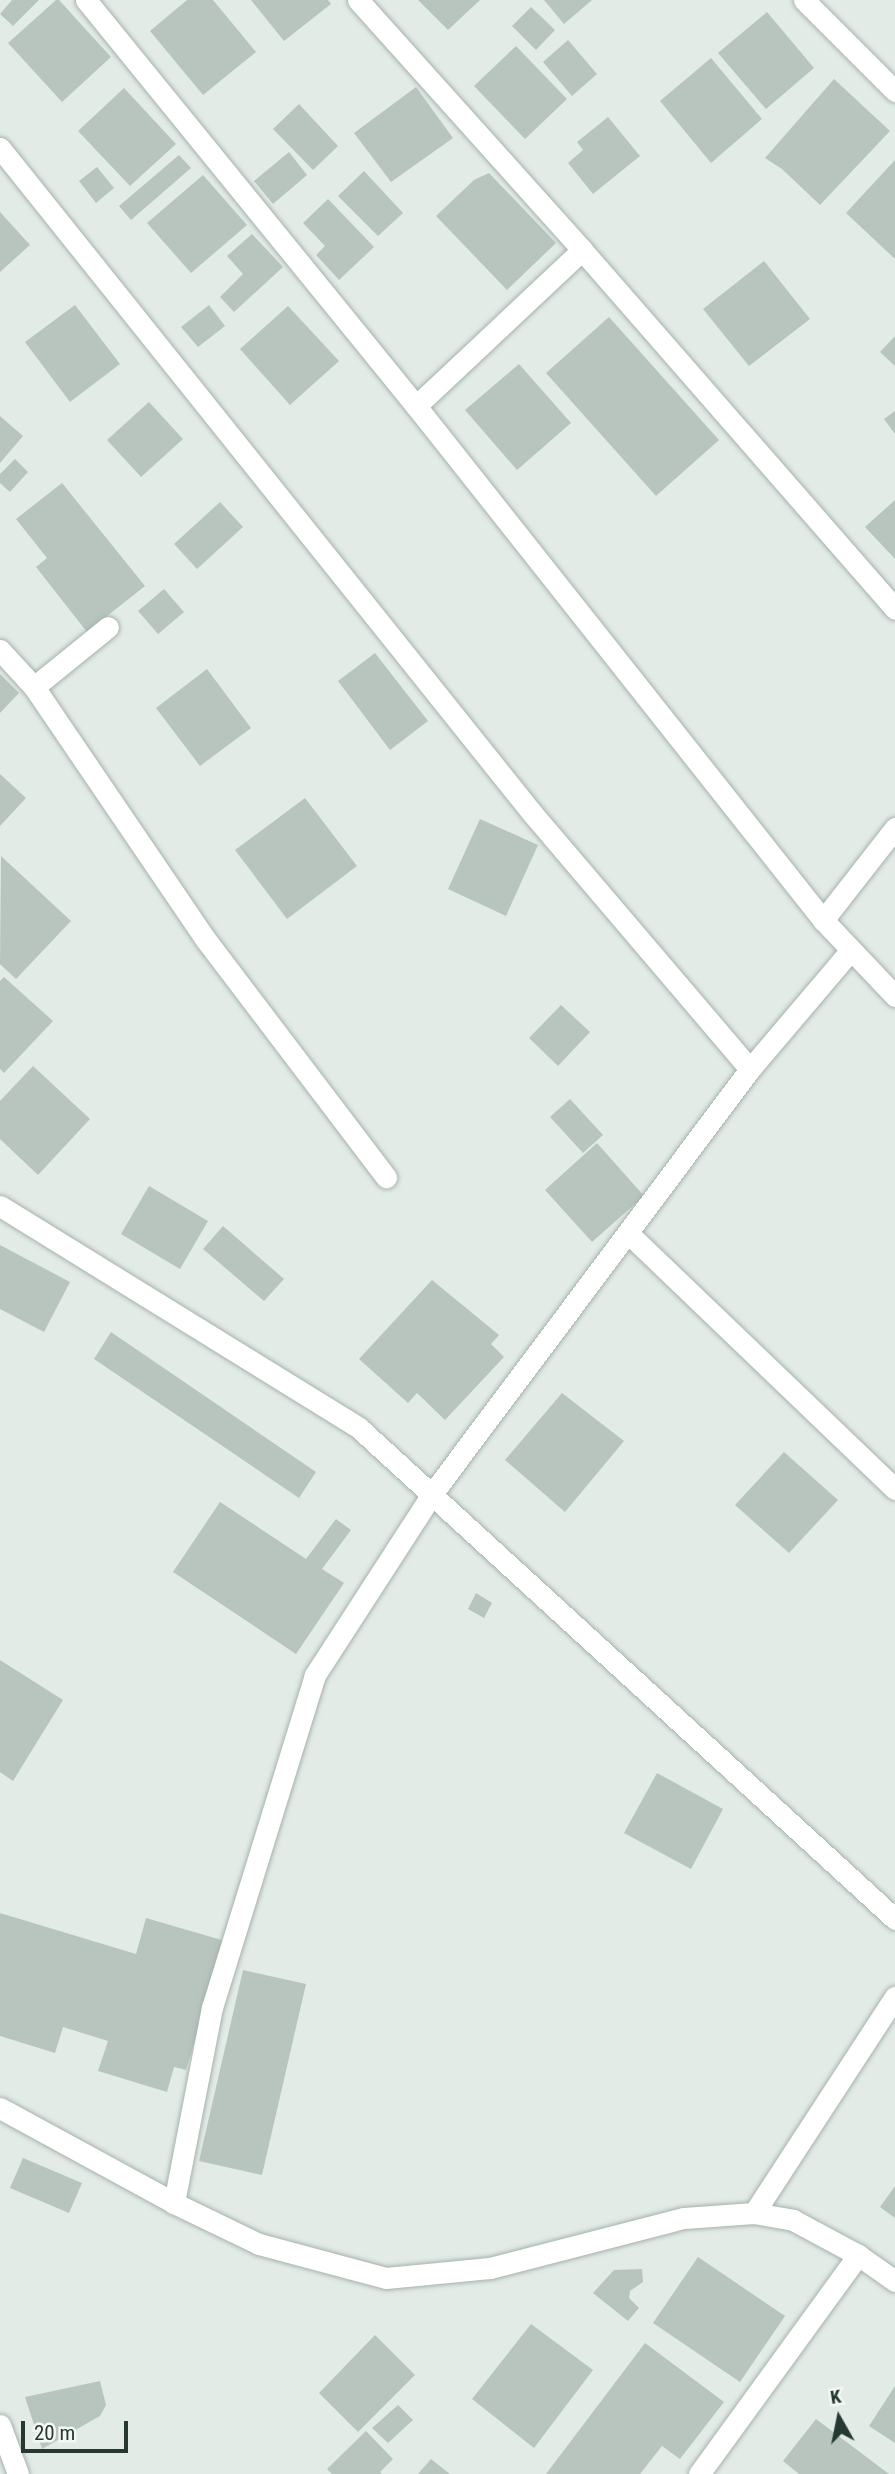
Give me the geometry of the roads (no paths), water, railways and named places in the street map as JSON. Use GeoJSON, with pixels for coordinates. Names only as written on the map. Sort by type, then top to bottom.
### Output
{"type":"FeatureCollection","features":[{"type":"Feature","properties":{"kind":"street"},"geometry":{"type":"LineString","coordinates":[[358,0],[582,250],[895,610]]}},
{"type":"Feature","properties":{"kind":"street"},"geometry":{"type":"LineString","coordinates":[[804,0],[895,91]]}},
{"type":"Feature","properties":{"kind":"street"},"geometry":{"type":"LineString","coordinates":[[94,3],[823,920],[895,996]]}},
{"type":"Feature","properties":{"kind":"street"},"geometry":{"type":"LineString","coordinates":[[0,148],[531,813],[750,1069]]}},
{"type":"Feature","properties":{"kind":"street"},"geometry":{"type":"LineString","coordinates":[[416,407],[582,250]]}},
{"type":"Feature","properties":{"kind":"street"},"geometry":{"type":"LineString","coordinates":[[34,687],[108,627]]}},
{"type":"Feature","properties":{"kind":"street"},"geometry":{"type":"LineString","coordinates":[[0,650],[34,687],[206,940],[386,1177]]}},
{"type":"Feature","properties":{"kind":"street"},"geometry":{"type":"LineString","coordinates":[[823,920],[895,828]]}},
{"type":"Feature","properties":{"kind":"street"},"geometry":{"type":"LineString","coordinates":[[174,2203],[212,2007],[315,1675],[432,1494],[750,1069],[851,950]]}},
{"type":"Feature","properties":{"kind":"street"},"geometry":{"type":"LineString","coordinates":[[0,1206],[359,1428],[895,1919]]}},
{"type":"Feature","properties":{"kind":"street"},"geometry":{"type":"LineString","coordinates":[[628,1233],[895,1489]]}},
{"type":"Feature","properties":{"kind":"street"},"geometry":{"type":"LineString","coordinates":[[754,2213],[895,1997]]}},
{"type":"Feature","properties":{"kind":"street"},"geometry":{"type":"LineString","coordinates":[[0,2108],[174,2203],[259,2244],[386,2278],[490,2268],[684,2218],[754,2213],[793,2220],[858,2255],[895,2281]]}},
{"type":"Feature","properties":{"kind":"street"},"geometry":{"type":"LineString","coordinates":[[699,2474],[858,2255]]}},
{"type":"Feature","properties":{"kind":"street"},"geometry":{"type":"LineString","coordinates":[[0,2426],[18,2474]]}}]}
